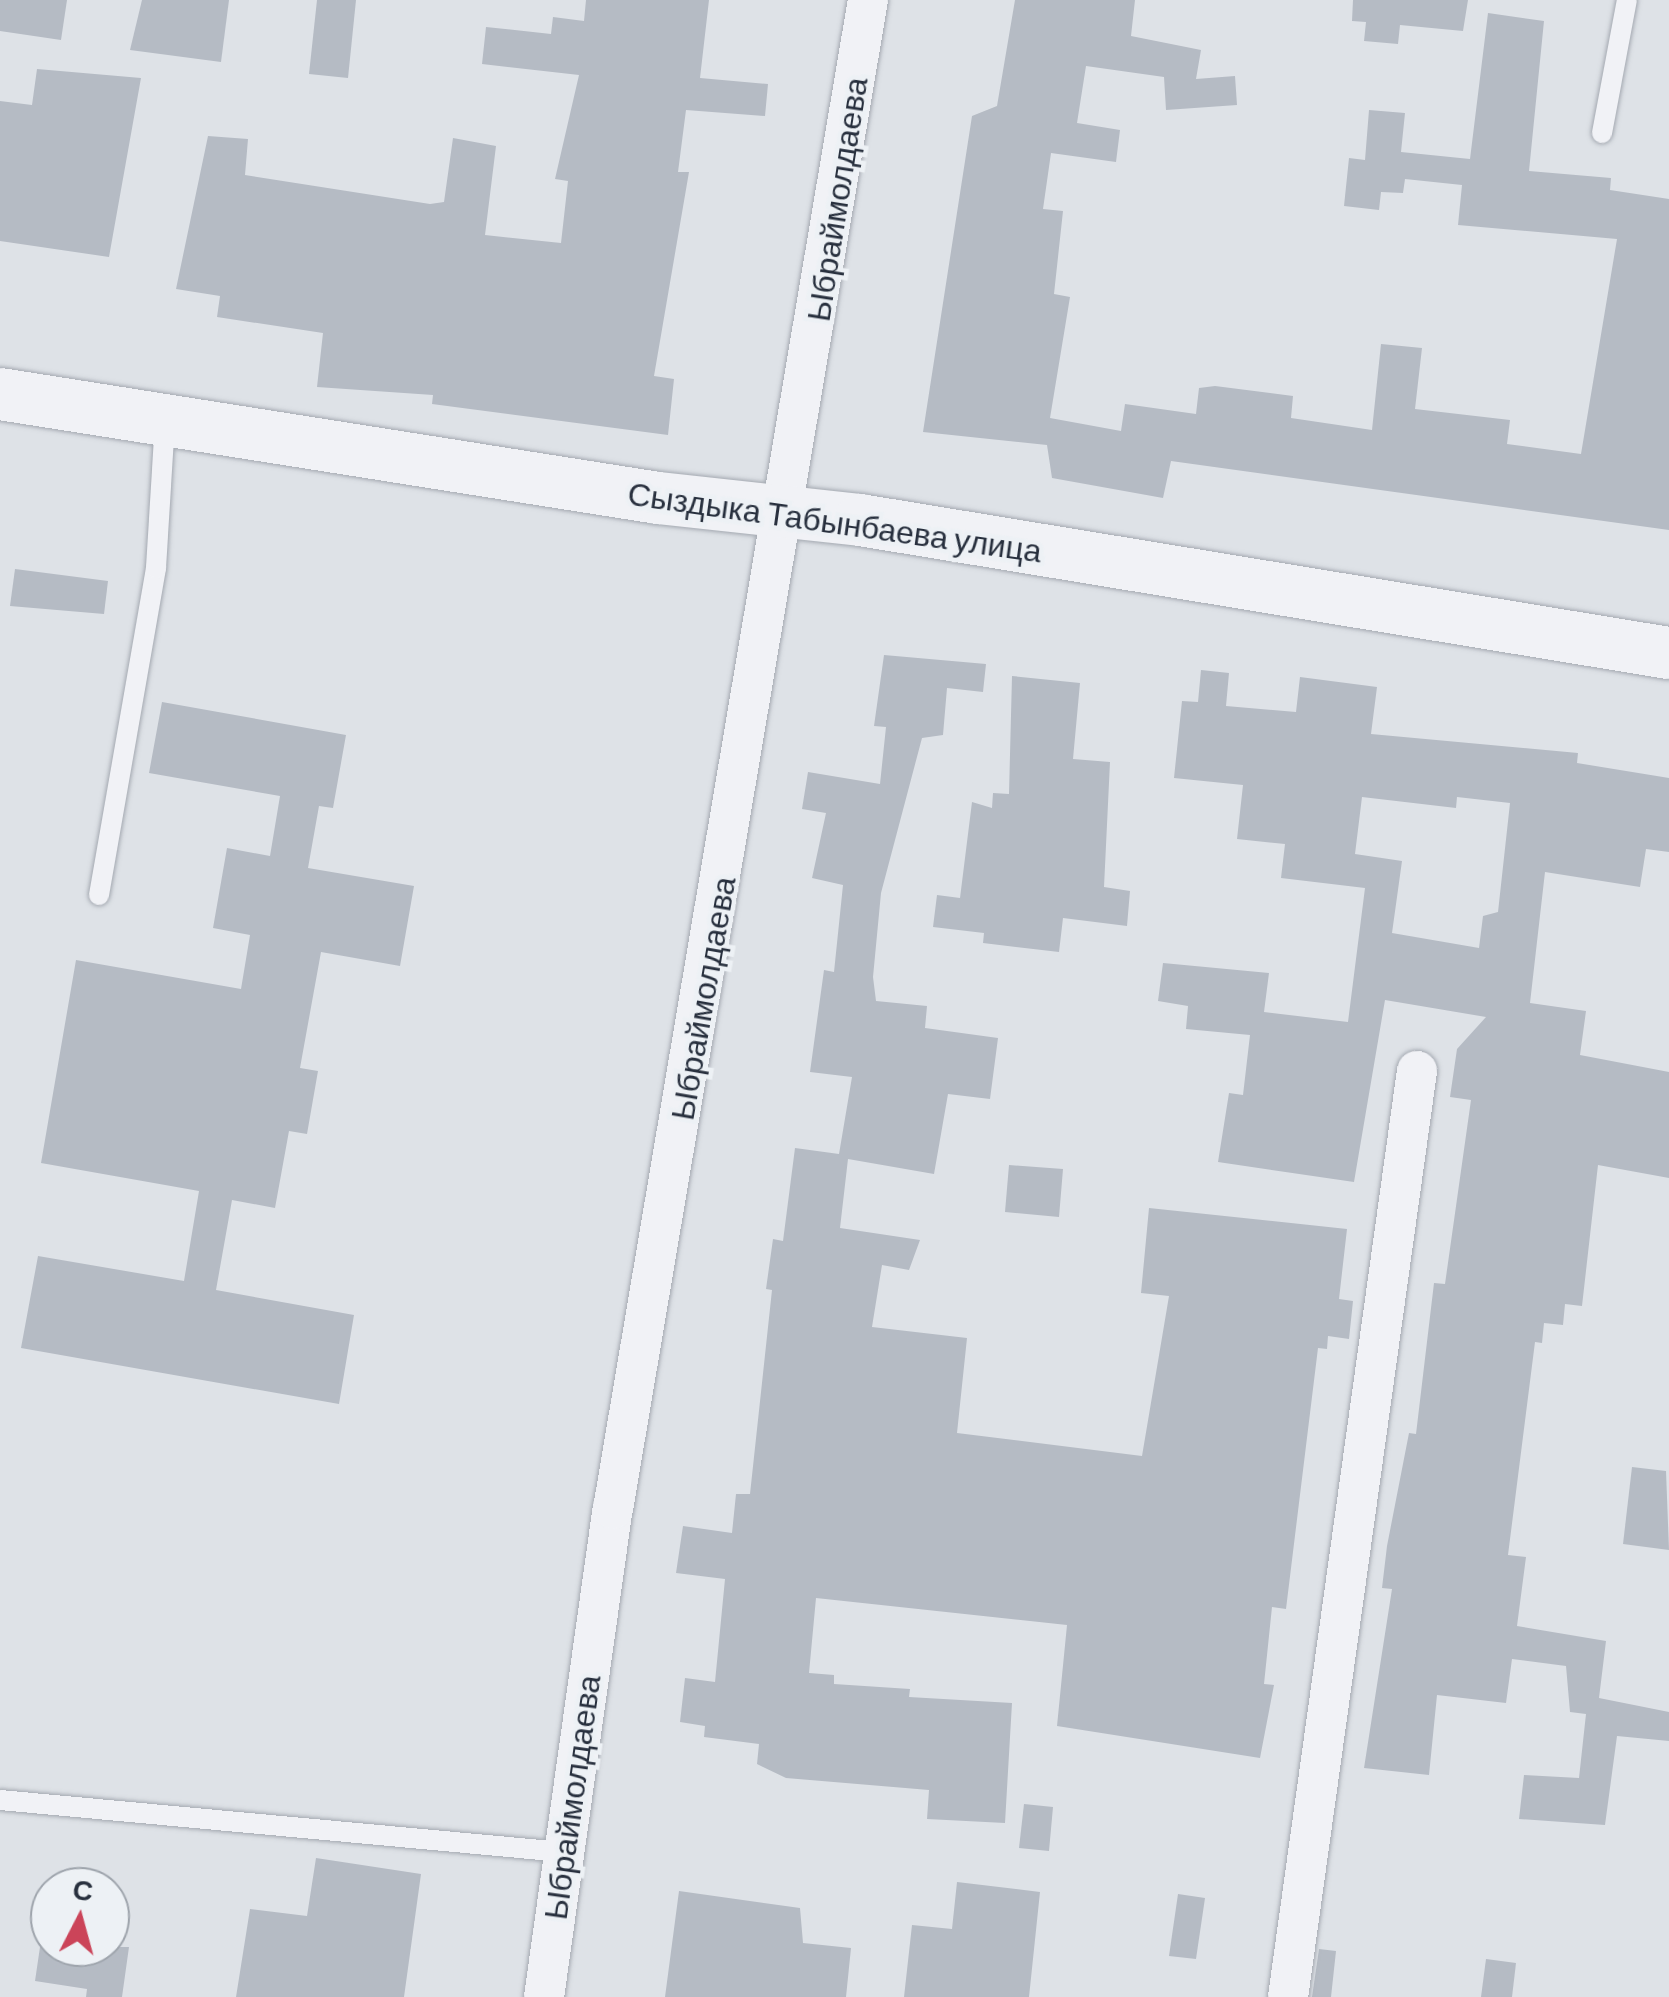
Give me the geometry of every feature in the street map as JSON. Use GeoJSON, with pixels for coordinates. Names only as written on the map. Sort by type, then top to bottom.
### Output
{"type":"FeatureCollection","features":[{"type":"Feature","properties":{"kind":"street","name":"Ыбраймолдаева"},"geometry":{"type":"LineString","coordinates":[[544,1997],[613,1510],[868,0]]}},
{"type":"Feature","properties":{"kind":"street","name":"Сыздыка Табынбаева улица"},"geometry":{"type":"LineString","coordinates":[[0,394],[658,498],[784,508],[1669,654]]}},
{"type":"Feature","properties":{"kind":"street"},"geometry":{"type":"LineString","coordinates":[[1288,1997],[1417,1071]]}},
{"type":"Feature","properties":{"kind":"lane"},"geometry":{"type":"LineString","coordinates":[[1602,133],[1627,0]]}},
{"type":"Feature","properties":{"kind":"lane"},"geometry":{"type":"LineString","coordinates":[[99,895],[156,568],[165,420]]}},
{"type":"Feature","properties":{"kind":"lane"},"geometry":{"type":"LineString","coordinates":[[0,1800],[562,1852]]}},
{"type":"Feature","properties":{"kind":"building"},"geometry":{"type":"Polygon","coordinates":[[[0,0],[67,0],[61,40],[0,31],[0,0]]]}},
{"type":"Feature","properties":{"kind":"building"},"geometry":{"type":"Polygon","coordinates":[[[142,0],[229,0],[221,62],[130,50],[142,0]]]}},
{"type":"Feature","properties":{"kind":"building"},"geometry":{"type":"Polygon","coordinates":[[[317,0],[356,0],[348,78],[309,74],[317,0]]]}},
{"type":"Feature","properties":{"kind":"building"},"geometry":{"type":"Polygon","coordinates":[[[586,0],[709,0],[700,78],[768,84],[765,116],[686,110],[678,172],[689,172],[654,376],[674,379],[668,435],[432,404],[433,395],[317,387],[323,333],[217,317],[220,296],[176,289],[208,136],[248,139],[245,175],[430,204],[444,202],[453,138],[496,146],[485,235],[561,243],[568,181],[555,179],[579,75],[482,64],[486,27],[551,34],[553,17],[584,21],[586,0]]]}},
{"type":"Feature","properties":{"kind":"building"},"geometry":{"type":"Polygon","coordinates":[[[1015,0],[1135,0],[1131,36],[1201,50],[1196,79],[1235,76],[1237,105],[1166,110],[1164,77],[1086,66],[1077,123],[1120,130],[1116,162],[1051,153],[1043,209],[1063,211],[1054,294],[1070,297],[1050,418],[1121,431],[1125,404],[1196,414],[1199,388],[1215,386],[1293,396],[1291,418],[1372,430],[1381,344],[1422,348],[1415,409],[1510,420],[1507,444],[1581,454],[1617,239],[1458,225],[1462,185],[1405,179],[1403,193],[1381,192],[1379,210],[1344,206],[1349,158],[1365,160],[1369,110],[1405,113],[1401,152],[1470,159],[1488,13],[1544,21],[1529,171],[1611,178],[1610,190],[1669,199],[1669,530],[1171,461],[1163,498],[1052,478],[1047,445],[923,432],[972,116],[997,106],[1015,0]]]}},
{"type":"Feature","properties":{"kind":"building"},"geometry":{"type":"Polygon","coordinates":[[[1353,0],[1468,0],[1463,31],[1400,25],[1398,44],[1364,41],[1366,22],[1352,21],[1353,0]]]}},
{"type":"Feature","properties":{"kind":"building"},"geometry":{"type":"Polygon","coordinates":[[[37,69],[141,78],[109,257],[0,241],[0,101],[32,105],[37,69]]]}},
{"type":"Feature","properties":{"kind":"building"},"geometry":{"type":"Polygon","coordinates":[[[15,569],[108,581],[104,614],[10,606],[15,569]]]}},
{"type":"Feature","properties":{"kind":"building"},"geometry":{"type":"Polygon","coordinates":[[[884,655],[986,664],[983,692],[947,688],[943,735],[922,738],[881,893],[873,977],[876,1001],[927,1006],[925,1028],[998,1038],[990,1099],[948,1094],[934,1174],[848,1159],[840,1228],[920,1240],[909,1270],[882,1265],[872,1327],[967,1338],[957,1433],[1142,1456],[1169,1296],[1141,1293],[1149,1208],[1347,1229],[1339,1299],[1353,1301],[1349,1339],[1328,1336],[1327,1349],[1318,1348],[1286,1609],[1272,1607],[1264,1684],[1274,1685],[1260,1758],[1057,1726],[1067,1625],[816,1598],[809,1673],[834,1675],[834,1684],[910,1689],[909,1697],[1012,1703],[1005,1823],[927,1819],[929,1790],[786,1778],[757,1764],[759,1744],[704,1737],[705,1726],[680,1722],[685,1678],[715,1682],[725,1579],[676,1573],[683,1526],[732,1533],[736,1494],[750,1494],[772,1290],[766,1289],[773,1239],[783,1241],[795,1148],[839,1154],[852,1077],[810,1072],[824,970],[834,972],[843,885],[812,878],[826,813],[802,809],[808,772],[880,784],[886,727],[874,726],[884,655]]]}},
{"type":"Feature","properties":{"kind":"building"},"geometry":{"type":"Polygon","coordinates":[[[1201,670],[1229,673],[1226,706],[1296,712],[1300,677],[1377,687],[1371,734],[1578,753],[1577,763],[1669,778],[1669,852],[1646,849],[1640,887],[1545,872],[1530,1003],[1586,1011],[1580,1055],[1669,1072],[1669,1178],[1598,1165],[1582,1306],[1565,1304],[1563,1325],[1544,1323],[1542,1343],[1535,1342],[1508,1555],[1526,1557],[1517,1626],[1606,1641],[1599,1698],[1669,1712],[1669,1741],[1617,1736],[1605,1825],[1519,1819],[1524,1775],[1579,1778],[1586,1714],[1570,1712],[1566,1666],[1512,1659],[1506,1703],[1437,1695],[1429,1775],[1364,1768],[1392,1589],[1382,1588],[1387,1546],[1409,1433],[1416,1434],[1434,1283],[1445,1284],[1471,1100],[1450,1097],[1457,1049],[1486,1017],[1385,1000],[1354,1182],[1218,1162],[1229,1093],[1243,1095],[1250,1035],[1186,1029],[1188,1006],[1158,1001],[1163,963],[1269,973],[1264,1012],[1348,1022],[1365,888],[1281,878],[1285,844],[1237,839],[1243,785],[1174,778],[1182,701],[1198,702],[1201,670]],[[1362,797],[1355,854],[1402,861],[1392,933],[1479,948],[1483,916],[1498,912],[1510,803],[1457,797],[1456,808],[1362,797]]]}},
{"type":"Feature","properties":{"kind":"building"},"geometry":{"type":"Polygon","coordinates":[[[1012,676],[1080,683],[1073,759],[1110,762],[1104,887],[1130,891],[1127,926],[1063,918],[1059,952],[983,943],[984,933],[933,927],[937,895],[960,898],[972,802],[992,808],[993,793],[1009,794],[1012,676]]]}},
{"type":"Feature","properties":{"kind":"building"},"geometry":{"type":"Polygon","coordinates":[[[162,702],[346,735],[333,808],[319,806],[308,868],[414,886],[400,966],[321,952],[300,1068],[318,1071],[307,1134],[289,1131],[275,1208],[232,1200],[216,1290],[354,1315],[339,1404],[21,1348],[38,1256],[184,1281],[199,1191],[41,1163],[76,960],[241,989],[250,935],[213,928],[227,848],[270,856],[280,796],[149,773],[162,702]]]}},
{"type":"Feature","properties":{"kind":"building"},"geometry":{"type":"Polygon","coordinates":[[[1009,1165],[1063,1169],[1059,1217],[1005,1212],[1009,1165]]]}},
{"type":"Feature","properties":{"kind":"building"},"geometry":{"type":"Polygon","coordinates":[[[1632,1467],[1666,1471],[1669,1550],[1623,1544],[1632,1467]]]}},
{"type":"Feature","properties":{"kind":"building"},"geometry":{"type":"Polygon","coordinates":[[[1024,1804],[1053,1807],[1049,1851],[1019,1848],[1024,1804]]]}},
{"type":"Feature","properties":{"kind":"building"},"geometry":{"type":"Polygon","coordinates":[[[316,1858],[421,1874],[404,1997],[236,1997],[250,1909],[307,1916],[316,1858]]]}},
{"type":"Feature","properties":{"kind":"building"},"geometry":{"type":"Polygon","coordinates":[[[957,1882],[1040,1892],[1029,1997],[904,1997],[912,1925],[952,1929],[957,1882]]]}},
{"type":"Feature","properties":{"kind":"building"},"geometry":{"type":"Polygon","coordinates":[[[679,1891],[800,1908],[803,1943],[851,1948],[846,1997],[665,1997],[679,1891]]]}},
{"type":"Feature","properties":{"kind":"building"},"geometry":{"type":"Polygon","coordinates":[[[1178,1894],[1205,1898],[1196,1959],[1169,1956],[1178,1894]]]}},
{"type":"Feature","properties":{"kind":"building"},"geometry":{"type":"Polygon","coordinates":[[[1319,1949],[1336,1951],[1331,1997],[1312,1997],[1319,1949]]]}},
{"type":"Feature","properties":{"kind":"building"},"geometry":{"type":"Polygon","coordinates":[[[1486,1959],[1516,1963],[1512,1997],[1481,1997],[1486,1959]]]}},
{"type":"Feature","properties":{"kind":"building"},"geometry":{"type":"Polygon","coordinates":[[[37,1967],[126,1967],[122,1997],[86,1997],[87,1989],[35,1981],[37,1967]]]}}]}
